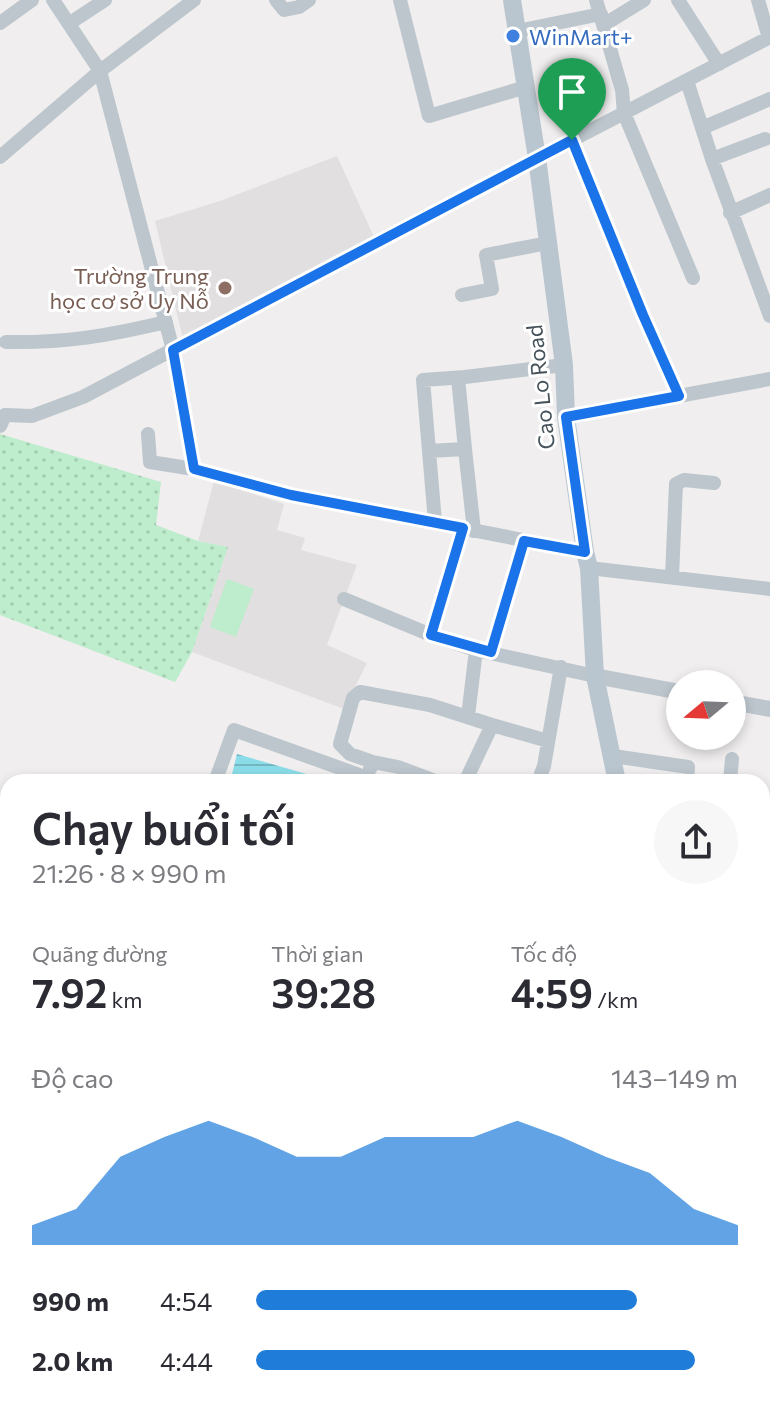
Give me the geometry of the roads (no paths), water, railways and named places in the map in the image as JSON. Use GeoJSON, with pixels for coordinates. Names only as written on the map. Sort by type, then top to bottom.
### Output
{"type":"FeatureCollection","features":[{"type":"Feature","properties":{"kind":"main road","name":"Cao Lo Road"},"geometry":{"type":"LineString","coordinates":[[512,0],[537,158],[564,365],[566,417],[587,560],[595,676],[613,772]]}},
{"type":"Feature","properties":{"kind":"street"},"geometry":{"type":"LineString","coordinates":[[0,23],[32,0]]}},
{"type":"Feature","properties":{"kind":"street"},"geometry":{"type":"LineString","coordinates":[[53,0],[100,71],[173,350],[194,469]]}},
{"type":"Feature","properties":{"kind":"street"},"geometry":{"type":"LineString","coordinates":[[70,23],[105,0]]}},
{"type":"Feature","properties":{"kind":"street"},"geometry":{"type":"LineString","coordinates":[[0,157],[100,71],[194,0]]}},
{"type":"Feature","properties":{"kind":"street"},"geometry":{"type":"LineString","coordinates":[[276,0],[284,10],[299,7],[309,0]]}},
{"type":"Feature","properties":{"kind":"street"},"geometry":{"type":"LineString","coordinates":[[400,0],[429,116],[526,87]]}},
{"type":"Feature","properties":{"kind":"street"},"geometry":{"type":"LineString","coordinates":[[517,31],[601,13],[644,0]]}},
{"type":"Feature","properties":{"kind":"street"},"geometry":{"type":"LineString","coordinates":[[678,0],[719,64]]}},
{"type":"Feature","properties":{"kind":"street"},"geometry":{"type":"LineString","coordinates":[[2,418],[32,416],[83,397],[769,38],[758,0]]}},
{"type":"Feature","properties":{"kind":"street"},"geometry":{"type":"LineString","coordinates":[[601,13],[622,90],[624,113],[693,278]]}},
{"type":"Feature","properties":{"kind":"street"},"geometry":{"type":"LineString","coordinates":[[687,81],[730,213],[755,270],[770,316]]}},
{"type":"Feature","properties":{"kind":"street"},"geometry":{"type":"LineString","coordinates":[[702,128],[770,99]]}},
{"type":"Feature","properties":{"kind":"street"},"geometry":{"type":"LineString","coordinates":[[712,159],[765,139]]}},
{"type":"Feature","properties":{"kind":"street"},"geometry":{"type":"LineString","coordinates":[[572,140],[679,396]]}},
{"type":"Feature","properties":{"kind":"street"},"geometry":{"type":"LineString","coordinates":[[730,213],[770,195]]}},
{"type":"Feature","properties":{"kind":"street"},"geometry":{"type":"LineString","coordinates":[[462,295],[492,289],[486,255],[548,243]]}},
{"type":"Feature","properties":{"kind":"street"},"geometry":{"type":"LineString","coordinates":[[755,270],[770,266]]}},
{"type":"Feature","properties":{"kind":"street"},"geometry":{"type":"LineString","coordinates":[[6,342],[56,343],[107,336],[166,322]]}},
{"type":"Feature","properties":{"kind":"street"},"geometry":{"type":"LineString","coordinates":[[435,522],[423,380],[564,365]]}},
{"type":"Feature","properties":{"kind":"street"},"geometry":{"type":"LineString","coordinates":[[431,635],[468,530],[458,378]]}},
{"type":"Feature","properties":{"kind":"street"},"geometry":{"type":"LineString","coordinates":[[566,417],[770,379]]}},
{"type":"Feature","properties":{"kind":"street"},"geometry":{"type":"LineString","coordinates":[[148,434],[150,462],[194,469],[291,495],[524,541],[587,560],[672,577],[770,589]]}},
{"type":"Feature","properties":{"kind":"street"},"geometry":{"type":"LineString","coordinates":[[429,451],[465,449]]}},
{"type":"Feature","properties":{"kind":"street"},"geometry":{"type":"LineString","coordinates":[[672,577],[676,484],[684,480],[714,483]]}},
{"type":"Feature","properties":{"kind":"street"},"geometry":{"type":"LineString","coordinates":[[468,716],[483,651],[524,541]]}},
{"type":"Feature","properties":{"kind":"street"},"geometry":{"type":"LineString","coordinates":[[344,599],[431,635],[483,651],[666,689]]}},
{"type":"Feature","properties":{"kind":"street"},"geometry":{"type":"LineString","coordinates":[[541,774],[561,667]]}},
{"type":"Feature","properties":{"kind":"street"},"geometry":{"type":"LineString","coordinates":[[417,774],[350,754],[340,744],[355,695],[360,692],[430,705],[548,741]]}},
{"type":"Feature","properties":{"kind":"street"},"geometry":{"type":"LineString","coordinates":[[746,705],[770,709]]}},
{"type":"Feature","properties":{"kind":"street"},"geometry":{"type":"LineString","coordinates":[[469,774],[492,725]]}},
{"type":"Feature","properties":{"kind":"street"},"geometry":{"type":"LineString","coordinates":[[218,774],[234,730],[348,774]]}},
{"type":"Feature","properties":{"kind":"street"},"geometry":{"type":"LineString","coordinates":[[731,774],[732,759]]}},
{"type":"Feature","properties":{"kind":"street"},"geometry":{"type":"LineString","coordinates":[[367,774],[373,762]]}},
{"type":"Feature","properties":{"kind":"street"},"geometry":{"type":"LineString","coordinates":[[613,772],[688,767],[688,774]]}},
{"type":"Feature","properties":{"kind":"water"},"geometry":{"type":"Polygon","coordinates":[[[237,754],[306,774],[232,774],[237,754]]]}},
{"type":"Feature","properties":{"kind":"place","name":"WinMart+"},"geometry":{"type":"Point","coordinates":[513,36]}},
{"type":"Feature","properties":{"kind":"place","name":"Trường Trung học cơ sở Uy Nỗ"},"geometry":{"type":"Point","coordinates":[225,288]}}]}
